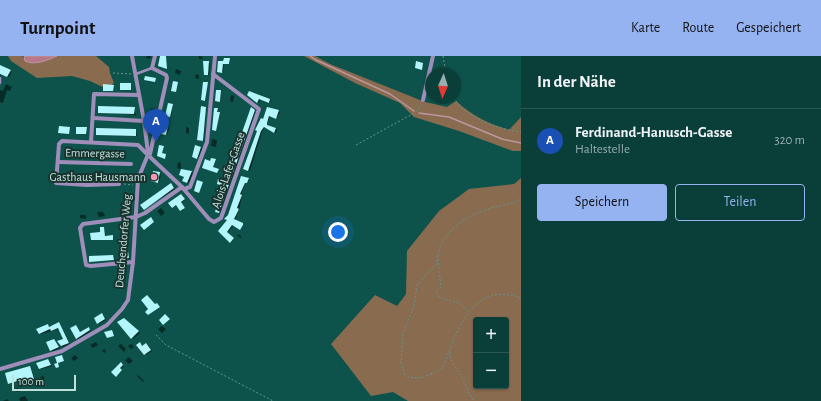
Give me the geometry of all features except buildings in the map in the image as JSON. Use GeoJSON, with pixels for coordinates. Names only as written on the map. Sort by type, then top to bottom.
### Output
{"type":"FeatureCollection","features":[{"type":"Feature","properties":{"kind":"street"},"geometry":{"type":"LineString","coordinates":[[132,56],[144,120],[148,155]]}},
{"type":"Feature","properties":{"kind":"street"},"geometry":{"type":"LineString","coordinates":[[152,68],[155,56]]}},
{"type":"Feature","properties":{"kind":"street"},"geometry":{"type":"LineString","coordinates":[[133,262],[92,266],[86,265],[80,228],[83,224],[136,217],[145,213],[183,188],[190,187],[207,142],[215,56]]}},
{"type":"Feature","properties":{"kind":"street"},"geometry":{"type":"LineString","coordinates":[[423,100],[433,56]]}},
{"type":"Feature","properties":{"kind":"street","name":"Deuchendorfer Weg"},"geometry":{"type":"LineString","coordinates":[[0,369],[62,350],[107,325],[115,318],[128,300],[133,262],[137,185],[160,116],[167,78],[166,75],[152,68]]}},
{"type":"Feature","properties":{"kind":"street","name":"Alois-Lafer-Gasse"},"geometry":{"type":"LineString","coordinates":[[58,162],[59,144],[62,141],[138,145],[183,188],[209,219],[214,222],[222,218],[258,110],[213,74]]}},
{"type":"Feature","properties":{"kind":"street"},"geometry":{"type":"LineString","coordinates":[[92,142],[94,94],[139,95]]}},
{"type":"Feature","properties":{"kind":"street"},"geometry":{"type":"LineString","coordinates":[[92,118],[144,120]]}},
{"type":"Feature","properties":{"kind":"street"},"geometry":{"type":"LineString","coordinates":[[58,162],[56,183],[87,185],[119,184]]}},
{"type":"Feature","properties":{"kind":"street","name":"Emmergasse"},"geometry":{"type":"LineString","coordinates":[[58,162],[132,164]]}},
{"type":"Feature","properties":{"kind":"lane"},"geometry":{"type":"LineString","coordinates":[[136,74],[152,68]]}},
{"type":"Feature","properties":{"kind":"lane"},"geometry":{"type":"LineString","coordinates":[[0,78],[0,83]]}},
{"type":"Feature","properties":{"kind":"path"},"geometry":{"type":"LineString","coordinates":[[443,56],[445,68]]}},
{"type":"Feature","properties":{"kind":"path"},"geometry":{"type":"LineString","coordinates":[[113,74],[136,74]]}},
{"type":"Feature","properties":{"kind":"path"},"geometry":{"type":"LineString","coordinates":[[356,145],[416,112],[423,100]]}},
{"type":"Feature","properties":{"kind":"path"},"geometry":{"type":"LineString","coordinates":[[460,104],[480,119],[494,126],[521,132]]}},
{"type":"Feature","properties":{"kind":"path"},"geometry":{"type":"LineString","coordinates":[[119,184],[137,185]]}},
{"type":"Feature","properties":{"kind":"path"},"geometry":{"type":"LineString","coordinates":[[521,199],[515,203],[487,209],[464,221],[447,234],[439,245],[436,266],[418,285],[414,306],[403,333],[401,363],[404,375],[410,378],[420,378],[433,374],[442,369],[460,324],[479,302],[490,295],[509,294],[521,298]]}},
{"type":"Feature","properties":{"kind":"path"},"geometry":{"type":"LineString","coordinates":[[438,256],[441,287],[436,292],[440,298],[459,303],[469,312]]}},
{"type":"Feature","properties":{"kind":"path"},"geometry":{"type":"LineString","coordinates":[[156,335],[166,345],[273,401]]}},
{"type":"Feature","properties":{"kind":"path"},"geometry":{"type":"LineString","coordinates":[[450,351],[450,358],[474,401]]}},
{"type":"Feature","properties":{"kind":"shaded area"},"geometry":{"type":"Polygon","coordinates":[[[8,56],[22,56],[29,63],[39,62],[57,56],[96,56],[109,67],[114,83],[107,89],[90,81],[72,76],[37,78],[11,61],[8,56]]]}},
{"type":"Feature","properties":{"kind":"shaded area"},"geometry":{"type":"Polygon","coordinates":[[[24,56],[57,56],[41,62],[33,63],[25,61],[24,56]]]}},
{"type":"Feature","properties":{"kind":"shaded area"},"geometry":{"type":"Polygon","coordinates":[[[304,56],[315,56],[330,64],[425,102],[425,104],[447,107],[452,104],[460,104],[468,111],[494,125],[509,130],[521,117],[521,151],[513,151],[459,131],[414,117],[400,103],[355,83],[304,56]]]}},
{"type":"Feature","properties":{"kind":"shaded area"},"geometry":{"type":"Polygon","coordinates":[[[521,178],[521,401],[408,401],[393,392],[371,396],[331,344],[375,295],[397,306],[406,294],[407,251],[439,211],[469,189],[514,184],[521,178]]]}},
{"type":"Feature","properties":{"kind":"waterway"},"geometry":{"type":"LineString","coordinates":[[310,56],[390,94],[414,111]]}},
{"type":"Feature","properties":{"kind":"waterway"},"geometry":{"type":"LineString","coordinates":[[419,113],[449,117],[502,139],[521,143]]}},
{"type":"Feature","properties":{"kind":"place","name":"Ferdinand-Hanusch-Gasse"},"geometry":{"type":"Point","coordinates":[156,142]}},
{"type":"Feature","properties":{"kind":"place","name":"Gasthaus Hausmann"},"geometry":{"type":"Point","coordinates":[154,177]}}]}
